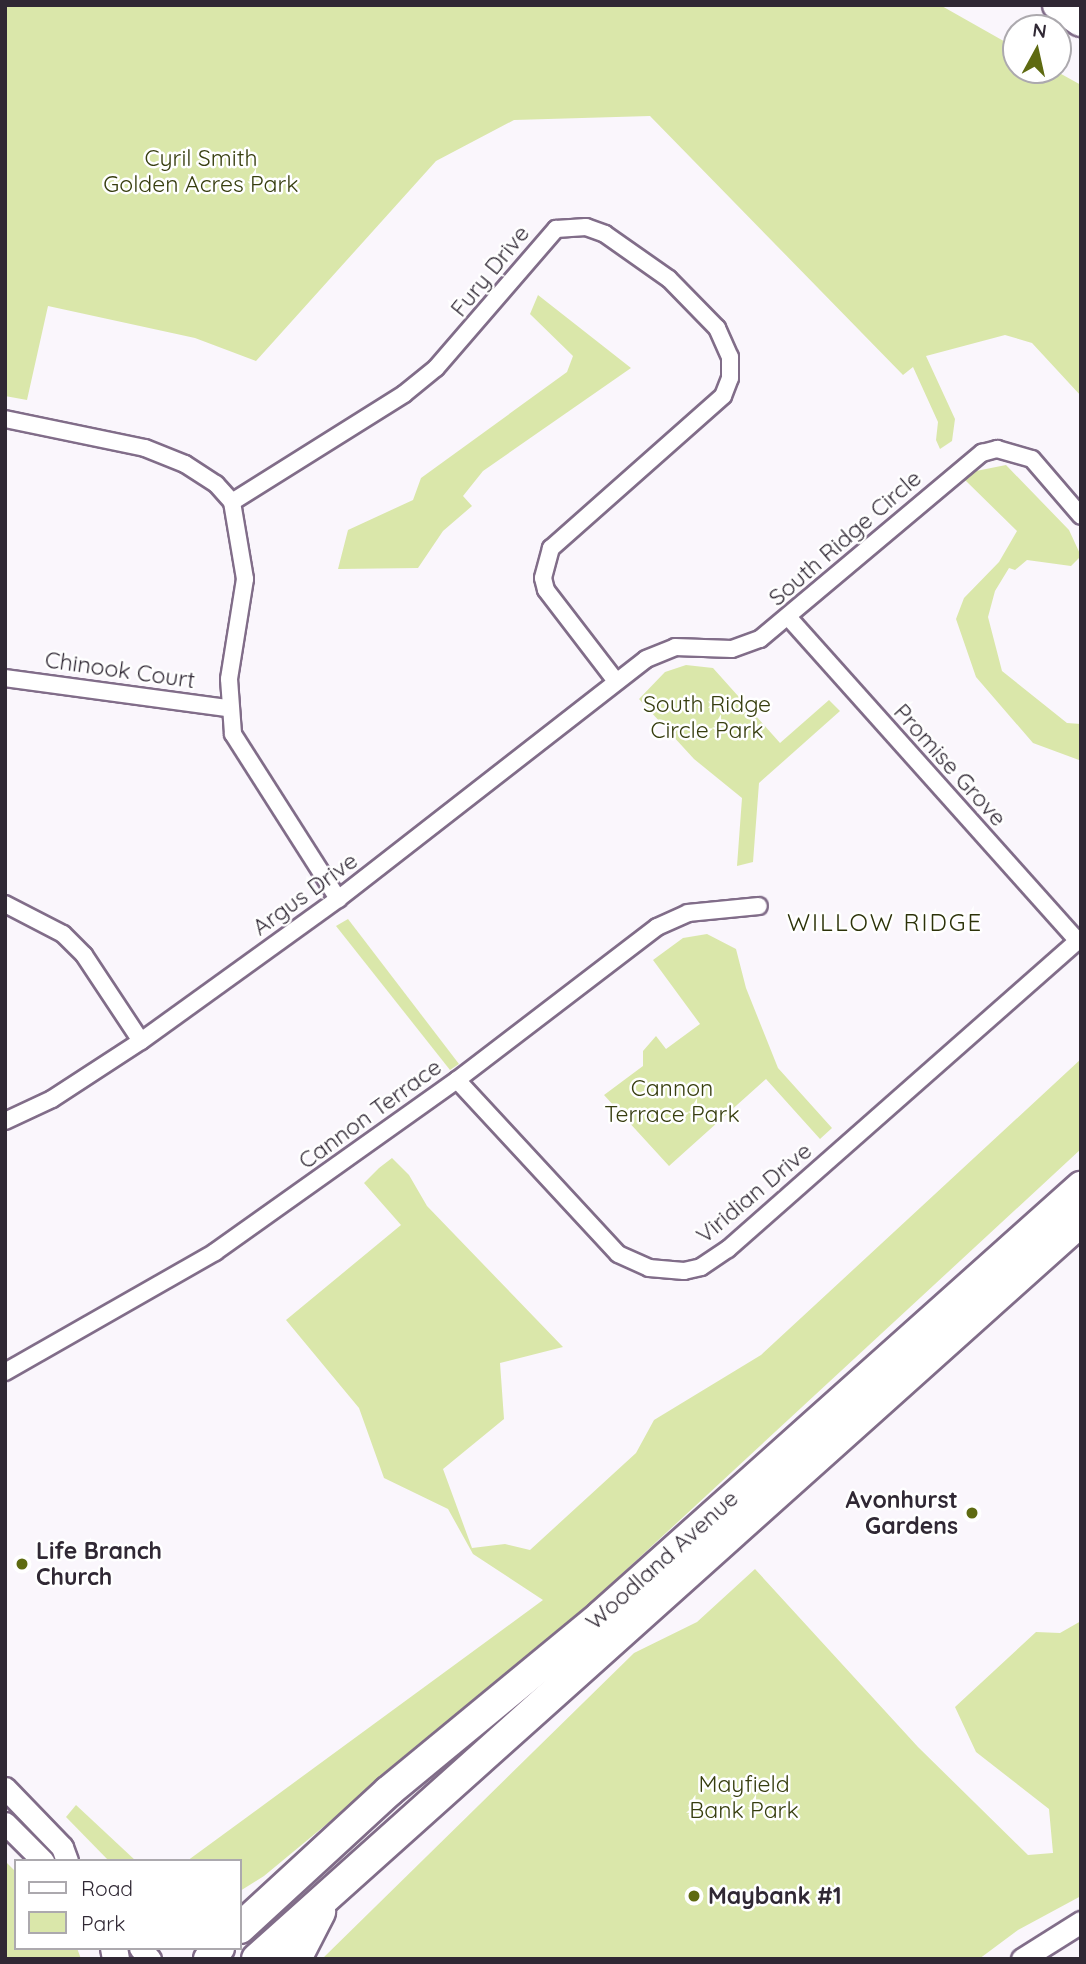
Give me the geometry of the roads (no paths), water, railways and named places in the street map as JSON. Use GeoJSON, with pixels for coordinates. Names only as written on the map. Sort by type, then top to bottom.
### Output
{"type":"FeatureCollection","features":[{"type":"Feature","properties":{"kind":"highway"},"geometry":{"type":"LineString","coordinates":[[1058,5],[1081,21]]}},
{"type":"Feature","properties":{"kind":"highway"},"geometry":{"type":"LineString","coordinates":[[933,1317],[1081,1169]]}},
{"type":"Feature","properties":{"kind":"highway","name":"Woodland Avenue"},"geometry":{"type":"LineString","coordinates":[[242,1926],[289,1879],[601,1616],[1081,1187]]}},
{"type":"Feature","properties":{"kind":"highway","name":"Woodland Avenue"},"geometry":{"type":"LineString","coordinates":[[257,1959],[1081,1221]]}},
{"type":"Feature","properties":{"kind":"highway"},"geometry":{"type":"LineString","coordinates":[[242,1898],[289,1879]]}},
{"type":"Feature","properties":{"kind":"highway"},"geometry":{"type":"LineString","coordinates":[[296,1959],[326,1900]]}},
{"type":"Feature","properties":{"kind":"street","name":"Fury Drive"},"geometry":{"type":"LineString","coordinates":[[232,502],[404,394],[436,368],[556,229],[586,227],[605,233],[669,279],[717,328],[726,344],[730,368],[723,396],[551,548],[543,578],[546,590],[615,680]]}},
{"type":"Feature","properties":{"kind":"street"},"geometry":{"type":"LineString","coordinates":[[5,419],[145,448],[185,464],[216,484],[232,502],[245,579],[228,708],[245,758],[338,899]]}},
{"type":"Feature","properties":{"kind":"street","name":"South Ridge Circle"},"geometry":{"type":"LineString","coordinates":[[615,680],[662,650],[732,649],[760,639],[789,618],[982,453],[998,449],[1032,459],[1081,516]]}},
{"type":"Feature","properties":{"kind":"street","name":"Promise Grove"},"geometry":{"type":"LineString","coordinates":[[789,618],[1079,940]]}},
{"type":"Feature","properties":{"kind":"street","name":"Chinook Court"},"geometry":{"type":"LineString","coordinates":[[5,678],[228,708]]}},
{"type":"Feature","properties":{"kind":"street","name":"Argus Drive"},"geometry":{"type":"LineString","coordinates":[[5,1121],[51,1099],[141,1041],[338,899],[615,680]]}},
{"type":"Feature","properties":{"kind":"street"},"geometry":{"type":"LineString","coordinates":[[5,904],[63,934],[83,955],[141,1041]]}},
{"type":"Feature","properties":{"kind":"street","name":"Cannon Terrace"},"geometry":{"type":"LineString","coordinates":[[5,1372],[215,1252],[457,1080],[657,927],[688,913],[759,906]]}},
{"type":"Feature","properties":{"kind":"street","name":"Viridian Drive"},"geometry":{"type":"LineString","coordinates":[[457,1080],[618,1254],[649,1268],[684,1272],[701,1267],[728,1248],[1079,940]]}},
{"type":"Feature","properties":{"kind":"street"},"geometry":{"type":"LineString","coordinates":[[5,1788],[62,1847],[66,1859]]}},
{"type":"Feature","properties":{"kind":"street"},"geometry":{"type":"LineString","coordinates":[[5,1823],[41,1859]]}},
{"type":"Feature","properties":{"kind":"street"},"geometry":{"type":"LineString","coordinates":[[1022,1959],[1081,1922]]}},
{"type":"Feature","properties":{"kind":"place","name":"Avonhurst Gardens"},"geometry":{"type":"Point","coordinates":[972,1513]}},
{"type":"Feature","properties":{"kind":"place","name":"Life Branch Church"},"geometry":{"type":"Point","coordinates":[22,1564]}},
{"type":"Feature","properties":{"kind":"place","name":"Maybank #1"},"geometry":{"type":"Point","coordinates":[694,1896]}},
{"type":"Feature","properties":{"kind":"district","name":"WILLOW RIDGE"},"geometry":{"type":"Point","coordinates":[885,923]}},
{"type":"Feature","properties":{"kind":"park label","name":"Cyril Smith Golden Acres Park"},"geometry":{"type":"Point","coordinates":[201,171]}},
{"type":"Feature","properties":{"kind":"park label","name":"South Ridge Circle Park"},"geometry":{"type":"Point","coordinates":[707,717]}},
{"type":"Feature","properties":{"kind":"park label","name":"Cannon Terrace Park"},"geometry":{"type":"Point","coordinates":[672,1101]}},
{"type":"Feature","properties":{"kind":"park label","name":"Mayfield Bank Park"},"geometry":{"type":"Point","coordinates":[744,1797]}}]}
